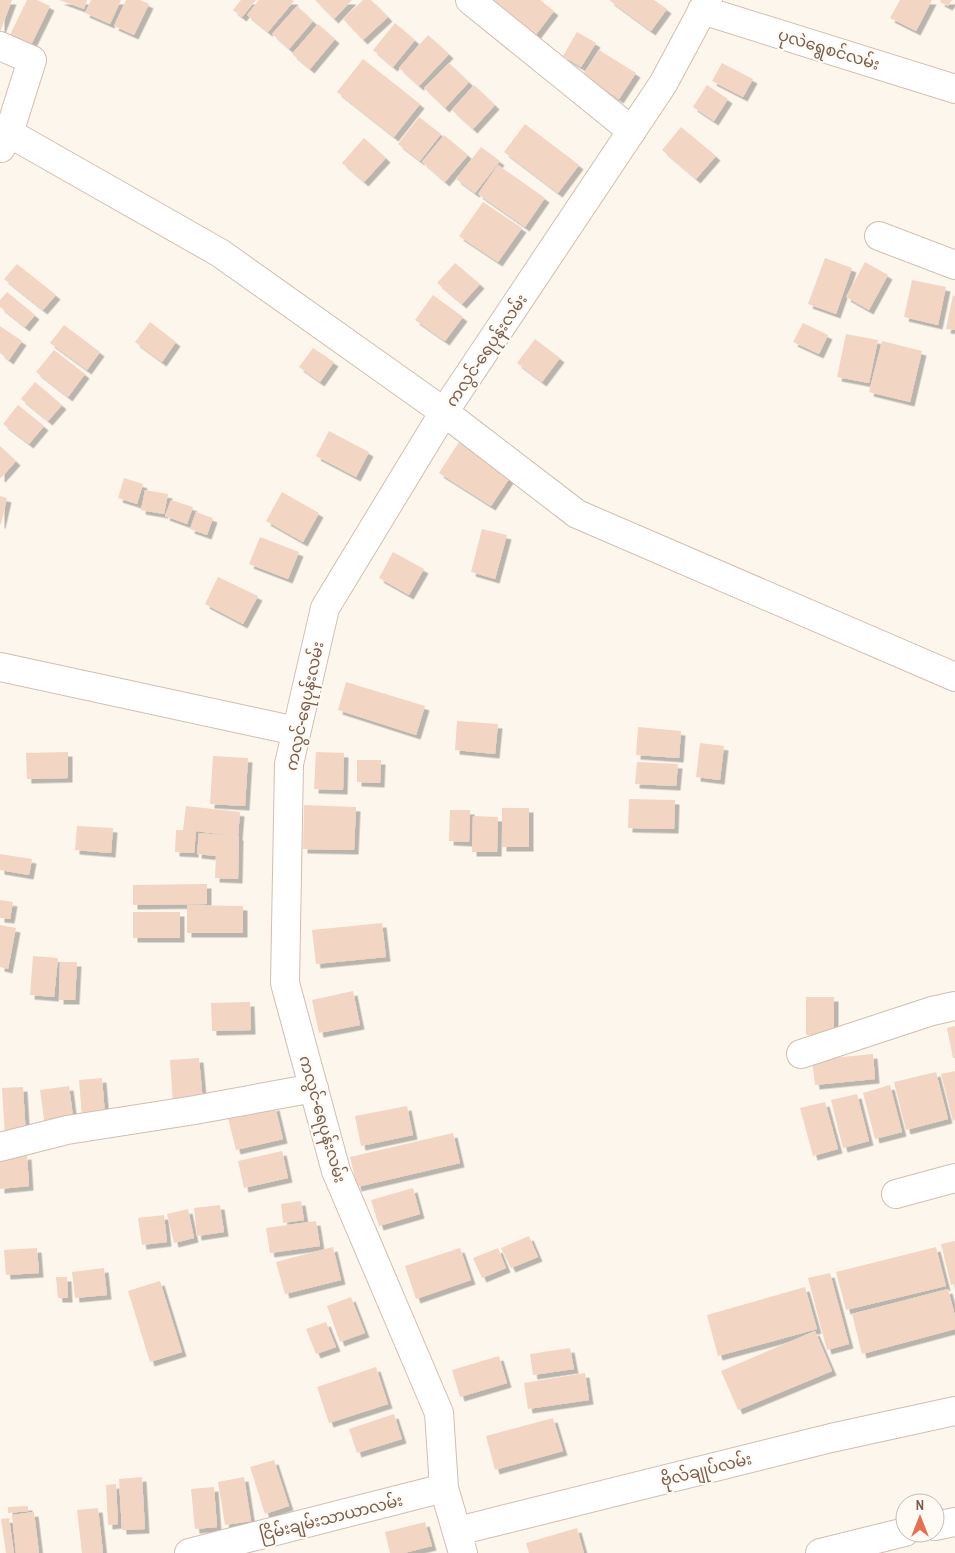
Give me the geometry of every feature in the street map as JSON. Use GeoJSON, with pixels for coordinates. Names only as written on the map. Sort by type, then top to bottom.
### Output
{"type":"FeatureCollection","features":[{"type":"Feature","properties":{"kind":"street"},"geometry":{"type":"LineString","coordinates":[[470,0],[632,131]]}},
{"type":"Feature","properties":{"kind":"street","name":"ကလွင်-ရေပုန်းလမ်း"},"geometry":{"type":"LineString","coordinates":[[460,1542],[444,1488],[439,1413],[336,1171],[285,983],[289,764],[325,608],[444,412],[663,84],[705,5]]}},
{"type":"Feature","properties":{"kind":"street","name":"ပုလဲရွေစင်လမ်း"},"geometry":{"type":"LineString","coordinates":[[705,5],[955,89]]}},
{"type":"Feature","properties":{"kind":"street"},"geometry":{"type":"LineString","coordinates":[[0,46],[32,60],[5,141],[220,253],[444,412],[577,514],[955,677]]}},
{"type":"Feature","properties":{"kind":"street"},"geometry":{"type":"LineString","coordinates":[[879,236],[955,265]]}},
{"type":"Feature","properties":{"kind":"street"},"geometry":{"type":"LineString","coordinates":[[0,667],[296,731]]}},
{"type":"Feature","properties":{"kind":"street"},"geometry":{"type":"LineString","coordinates":[[801,1054],[932,1011],[955,1006]]}},
{"type":"Feature","properties":{"kind":"street"},"geometry":{"type":"LineString","coordinates":[[0,1147],[67,1130],[195,1110],[314,1088]]}},
{"type":"Feature","properties":{"kind":"street"},"geometry":{"type":"LineString","coordinates":[[896,1194],[955,1178]]}},
{"type":"Feature","properties":{"kind":"street","name":"ဗိုလ်ချုပ်လမ်း"},"geometry":{"type":"LineString","coordinates":[[460,1542],[831,1438],[955,1411]]}},
{"type":"Feature","properties":{"kind":"street","name":"ငြိမ်းချမ်းသာယာလမ်း"},"geometry":{"type":"LineString","coordinates":[[189,1553],[444,1488]]}},
{"type":"Feature","properties":{"kind":"street"},"geometry":{"type":"LineString","coordinates":[[820,1553],[895,1534]]}},
{"type":"Feature","properties":{"kind":"building"},"geometry":{"type":"Polygon","coordinates":[[[0,0],[12,0],[0,32],[0,0]]]}},
{"type":"Feature","properties":{"kind":"building"},"geometry":{"type":"Polygon","coordinates":[[[27,0],[37,0],[50,6],[29,49],[8,39],[27,0]]]}},
{"type":"Feature","properties":{"kind":"building"},"geometry":{"type":"Polygon","coordinates":[[[59,0],[87,0],[84,9],[59,0]]]}},
{"type":"Feature","properties":{"kind":"building"},"geometry":{"type":"Polygon","coordinates":[[[91,0],[121,0],[110,24],[85,13],[91,0]]]}},
{"type":"Feature","properties":{"kind":"building"},"geometry":{"type":"Polygon","coordinates":[[[126,0],[140,0],[149,4],[134,35],[114,26],[126,0]]]}},
{"type":"Feature","properties":{"kind":"building"},"geometry":{"type":"Polygon","coordinates":[[[241,0],[256,0],[242,17],[233,10],[241,0]]]}},
{"type":"Feature","properties":{"kind":"building"},"geometry":{"type":"Polygon","coordinates":[[[259,0],[294,1],[268,32],[247,15],[259,0]]]}},
{"type":"Feature","properties":{"kind":"building"},"geometry":{"type":"Polygon","coordinates":[[[315,0],[352,0],[334,19],[315,0]]]}},
{"type":"Feature","properties":{"kind":"building"},"geometry":{"type":"Polygon","coordinates":[[[363,0],[371,0],[388,17],[363,40],[343,19],[363,0]]]}},
{"type":"Feature","properties":{"kind":"building"},"geometry":{"type":"Polygon","coordinates":[[[489,0],[540,0],[554,11],[535,36],[489,0]]]}},
{"type":"Feature","properties":{"kind":"building"},"geometry":{"type":"Polygon","coordinates":[[[609,0],[654,0],[667,9],[651,31],[609,0]]]}},
{"type":"Feature","properties":{"kind":"building"},"geometry":{"type":"Polygon","coordinates":[[[900,0],[932,0],[916,31],[890,18],[900,0]]]}},
{"type":"Feature","properties":{"kind":"building"},"geometry":{"type":"Polygon","coordinates":[[[941,0],[952,0],[948,6],[940,2],[941,0]]]}},
{"type":"Feature","properties":{"kind":"building"},"geometry":{"type":"Polygon","coordinates":[[[297,6],[313,21],[289,49],[272,34],[297,6]]]}},
{"type":"Feature","properties":{"kind":"building"},"geometry":{"type":"Polygon","coordinates":[[[395,23],[415,40],[393,67],[373,50],[395,23]]]}},
{"type":"Feature","properties":{"kind":"building"},"geometry":{"type":"Polygon","coordinates":[[[318,24],[335,39],[310,69],[292,54],[318,24]]]}},
{"type":"Feature","properties":{"kind":"building"},"geometry":{"type":"Polygon","coordinates":[[[577,32],[596,43],[581,67],[563,56],[577,32]]]}},
{"type":"Feature","properties":{"kind":"building"},"geometry":{"type":"Polygon","coordinates":[[[428,35],[449,54],[419,86],[399,68],[428,35]]]}},
{"type":"Feature","properties":{"kind":"building"},"geometry":{"type":"Polygon","coordinates":[[[599,50],[636,73],[619,99],[583,75],[599,50]]]}},
{"type":"Feature","properties":{"kind":"building"},"geometry":{"type":"Polygon","coordinates":[[[363,59],[420,104],[394,137],[337,92],[363,59]]]}},
{"type":"Feature","properties":{"kind":"building"},"geometry":{"type":"Polygon","coordinates":[[[449,63],[469,82],[445,108],[424,88],[449,63]]]}},
{"type":"Feature","properties":{"kind":"building"},"geometry":{"type":"Polygon","coordinates":[[[722,63],[753,79],[743,97],[712,81],[722,63]]]}},
{"type":"Feature","properties":{"kind":"building"},"geometry":{"type":"Polygon","coordinates":[[[474,85],[495,105],[473,129],[452,110],[474,85]]]}},
{"type":"Feature","properties":{"kind":"building"},"geometry":{"type":"Polygon","coordinates":[[[707,85],[728,99],[714,121],[693,107],[707,85]]]}},
{"type":"Feature","properties":{"kind":"building"},"geometry":{"type":"Polygon","coordinates":[[[419,117],[441,134],[420,161],[398,144],[419,117]]]}},
{"type":"Feature","properties":{"kind":"building"},"geometry":{"type":"Polygon","coordinates":[[[525,124],[579,165],[558,193],[504,152],[525,124]]]}},
{"type":"Feature","properties":{"kind":"building"},"geometry":{"type":"Polygon","coordinates":[[[681,127],[716,156],[696,179],[662,150],[681,127]]]}},
{"type":"Feature","properties":{"kind":"building"},"geometry":{"type":"Polygon","coordinates":[[[444,135],[468,155],[445,182],[422,162],[444,135]]]}},
{"type":"Feature","properties":{"kind":"building"},"geometry":{"type":"Polygon","coordinates":[[[364,138],[386,158],[364,182],[342,163],[364,138]]]}},
{"type":"Feature","properties":{"kind":"building"},"geometry":{"type":"Polygon","coordinates":[[[481,147],[500,161],[475,193],[456,179],[481,147]]]}},
{"type":"Feature","properties":{"kind":"building"},"geometry":{"type":"Polygon","coordinates":[[[498,165],[545,198],[525,227],[478,194],[498,165]]]}},
{"type":"Feature","properties":{"kind":"building"},"geometry":{"type":"Polygon","coordinates":[[[483,202],[522,228],[498,262],[459,236],[483,202]]]}},
{"type":"Feature","properties":{"kind":"building"},"geometry":{"type":"Polygon","coordinates":[[[825,258],[852,268],[836,314],[808,304],[825,258]]]}},
{"type":"Feature","properties":{"kind":"building"},"geometry":{"type":"Polygon","coordinates":[[[865,262],[888,275],[869,310],[846,297],[865,262]]]}},
{"type":"Feature","properties":{"kind":"building"},"geometry":{"type":"Polygon","coordinates":[[[455,263],[480,284],[462,304],[437,283],[455,263]]]}},
{"type":"Feature","properties":{"kind":"building"},"geometry":{"type":"Polygon","coordinates":[[[17,264],[56,295],[43,310],[4,279],[17,264]]]}},
{"type":"Feature","properties":{"kind":"building"},"geometry":{"type":"Polygon","coordinates":[[[912,280],[946,287],[938,325],[904,317],[912,280]]]}},
{"type":"Feature","properties":{"kind":"building"},"geometry":{"type":"Polygon","coordinates":[[[7,292],[35,315],[25,327],[0,307],[0,300],[7,292]]]}},
{"type":"Feature","properties":{"kind":"building"},"geometry":{"type":"Polygon","coordinates":[[[433,295],[463,317],[445,341],[415,320],[433,295]]]}},
{"type":"Feature","properties":{"kind":"building"},"geometry":{"type":"Polygon","coordinates":[[[953,295],[955,296],[955,330],[946,329],[953,295]]]}},
{"type":"Feature","properties":{"kind":"building"},"geometry":{"type":"Polygon","coordinates":[[[150,322],[176,342],[162,362],[135,342],[150,322]]]}},
{"type":"Feature","properties":{"kind":"building"},"geometry":{"type":"Polygon","coordinates":[[[803,323],[828,335],[819,354],[793,342],[803,323]]]}},
{"type":"Feature","properties":{"kind":"building"},"geometry":{"type":"Polygon","coordinates":[[[64,325],[100,352],[87,370],[50,343],[64,325]]]}},
{"type":"Feature","properties":{"kind":"building"},"geometry":{"type":"Polygon","coordinates":[[[0,326],[22,341],[9,360],[0,353],[0,326]]]}},
{"type":"Feature","properties":{"kind":"building"},"geometry":{"type":"Polygon","coordinates":[[[846,334],[878,340],[869,383],[837,377],[846,334]]]}},
{"type":"Feature","properties":{"kind":"building"},"geometry":{"type":"Polygon","coordinates":[[[535,339],[560,358],[542,382],[517,363],[535,339]]]}},
{"type":"Feature","properties":{"kind":"building"},"geometry":{"type":"Polygon","coordinates":[[[882,341],[922,351],[910,402],[869,392],[882,341]]]}},
{"type":"Feature","properties":{"kind":"building"},"geometry":{"type":"Polygon","coordinates":[[[313,348],[334,362],[320,382],[299,367],[313,348]]]}},
{"type":"Feature","properties":{"kind":"building"},"geometry":{"type":"Polygon","coordinates":[[[54,350],[85,374],[68,397],[36,372],[54,350]]]}},
{"type":"Feature","properties":{"kind":"building"},"geometry":{"type":"Polygon","coordinates":[[[35,382],[62,405],[48,421],[21,399],[35,382]]]}},
{"type":"Feature","properties":{"kind":"building"},"geometry":{"type":"Polygon","coordinates":[[[18,405],[44,426],[29,444],[3,424],[18,405]]]}},
{"type":"Feature","properties":{"kind":"building"},"geometry":{"type":"Polygon","coordinates":[[[329,431],[369,452],[356,477],[316,456],[329,431]]]}},
{"type":"Feature","properties":{"kind":"building"},"geometry":{"type":"Polygon","coordinates":[[[459,442],[511,476],[491,506],[439,473],[459,442]]]}},
{"type":"Feature","properties":{"kind":"building"},"geometry":{"type":"Polygon","coordinates":[[[0,446],[16,461],[1,478],[0,477],[0,446]]]}},
{"type":"Feature","properties":{"kind":"building"},"geometry":{"type":"Polygon","coordinates":[[[124,478],[143,484],[137,504],[118,498],[124,478]]]}},
{"type":"Feature","properties":{"kind":"building"},"geometry":{"type":"Polygon","coordinates":[[[145,490],[168,494],[164,514],[141,510],[145,490]]]}},
{"type":"Feature","properties":{"kind":"building"},"geometry":{"type":"Polygon","coordinates":[[[282,492],[319,513],[303,542],[266,521],[282,492]]]}},
{"type":"Feature","properties":{"kind":"building"},"geometry":{"type":"Polygon","coordinates":[[[0,496],[7,498],[1,524],[0,524],[0,496]]]}},
{"type":"Feature","properties":{"kind":"building"},"geometry":{"type":"Polygon","coordinates":[[[171,500],[193,507],[187,524],[165,516],[171,500]]]}},
{"type":"Feature","properties":{"kind":"building"},"geometry":{"type":"Polygon","coordinates":[[[196,512],[213,518],[207,535],[190,529],[196,512]]]}},
{"type":"Feature","properties":{"kind":"building"},"geometry":{"type":"Polygon","coordinates":[[[482,529],[507,535],[495,579],[471,572],[482,529]]]}},
{"type":"Feature","properties":{"kind":"building"},"geometry":{"type":"Polygon","coordinates":[[[260,537],[299,552],[288,579],[249,564],[260,537]]]}},
{"type":"Feature","properties":{"kind":"building"},"geometry":{"type":"Polygon","coordinates":[[[393,552],[424,569],[409,595],[379,578],[393,552]]]}},
{"type":"Feature","properties":{"kind":"building"},"geometry":{"type":"Polygon","coordinates":[[[218,577],[258,596],[243,624],[205,604],[218,577]]]}},
{"type":"Feature","properties":{"kind":"building"},"geometry":{"type":"Polygon","coordinates":[[[346,682],[425,706],[416,735],[338,710],[346,682]]]}},
{"type":"Feature","properties":{"kind":"building"},"geometry":{"type":"Polygon","coordinates":[[[457,721],[498,724],[495,754],[455,750],[457,721]]]}},
{"type":"Feature","properties":{"kind":"building"},"geometry":{"type":"Polygon","coordinates":[[[638,727],[681,731],[679,758],[636,755],[638,727]]]}},
{"type":"Feature","properties":{"kind":"building"},"geometry":{"type":"Polygon","coordinates":[[[700,743],[724,746],[720,780],[696,777],[700,743]]]}},
{"type":"Feature","properties":{"kind":"building"},"geometry":{"type":"Polygon","coordinates":[[[68,752],[68,778],[27,779],[26,753],[68,752]]]}},
{"type":"Feature","properties":{"kind":"building"},"geometry":{"type":"Polygon","coordinates":[[[316,752],[344,753],[343,790],[314,789],[316,752]]]}},
{"type":"Feature","properties":{"kind":"building"},"geometry":{"type":"Polygon","coordinates":[[[213,756],[248,758],[245,806],[210,804],[213,756]]]}},
{"type":"Feature","properties":{"kind":"building"},"geometry":{"type":"Polygon","coordinates":[[[357,760],[381,760],[380,783],[357,782],[357,760]]]}},
{"type":"Feature","properties":{"kind":"building"},"geometry":{"type":"Polygon","coordinates":[[[637,762],[678,764],[676,786],[635,784],[637,762]]]}},
{"type":"Feature","properties":{"kind":"building"},"geometry":{"type":"Polygon","coordinates":[[[629,799],[675,800],[674,829],[628,828],[629,799]]]}},
{"type":"Feature","properties":{"kind":"building"},"geometry":{"type":"Polygon","coordinates":[[[304,805],[356,807],[354,850],[303,849],[304,805]]]}},
{"type":"Feature","properties":{"kind":"building"},"geometry":{"type":"Polygon","coordinates":[[[186,806],[240,812],[238,879],[215,878],[216,856],[197,854],[199,833],[234,836],[196,831],[194,853],[175,852],[176,830],[183,830],[186,806]]]}},
{"type":"Feature","properties":{"kind":"building"},"geometry":{"type":"Polygon","coordinates":[[[502,808],[529,808],[529,847],[502,847],[502,808]]]}},
{"type":"Feature","properties":{"kind":"building"},"geometry":{"type":"Polygon","coordinates":[[[450,810],[470,810],[469,842],[449,841],[450,810]]]}},
{"type":"Feature","properties":{"kind":"building"},"geometry":{"type":"Polygon","coordinates":[[[473,816],[498,817],[497,852],[472,852],[473,816]]]}},
{"type":"Feature","properties":{"kind":"building"},"geometry":{"type":"Polygon","coordinates":[[[77,826],[113,828],[111,853],[75,850],[77,826]]]}},
{"type":"Feature","properties":{"kind":"building"},"geometry":{"type":"Polygon","coordinates":[[[0,854],[32,859],[29,875],[0,870],[0,854]]]}},
{"type":"Feature","properties":{"kind":"building"},"geometry":{"type":"Polygon","coordinates":[[[207,884],[207,904],[133,905],[133,885],[207,884]]]}},
{"type":"Feature","properties":{"kind":"building"},"geometry":{"type":"Polygon","coordinates":[[[0,900],[13,902],[10,919],[0,918],[0,900]]]}},
{"type":"Feature","properties":{"kind":"building"},"geometry":{"type":"Polygon","coordinates":[[[187,905],[243,906],[243,933],[187,933],[187,905]]]}},
{"type":"Feature","properties":{"kind":"building"},"geometry":{"type":"Polygon","coordinates":[[[133,912],[180,912],[180,938],[133,938],[133,912]]]}},
{"type":"Feature","properties":{"kind":"building"},"geometry":{"type":"Polygon","coordinates":[[[382,923],[386,957],[316,964],[312,930],[382,923]]]}},
{"type":"Feature","properties":{"kind":"building"},"geometry":{"type":"Polygon","coordinates":[[[0,925],[16,928],[8,969],[0,967],[0,925]]]}},
{"type":"Feature","properties":{"kind":"building"},"geometry":{"type":"Polygon","coordinates":[[[33,956],[58,958],[54,997],[30,995],[33,956]]]}},
{"type":"Feature","properties":{"kind":"building"},"geometry":{"type":"Polygon","coordinates":[[[60,962],[77,962],[75,1000],[59,1000],[60,962]]]}},
{"type":"Feature","properties":{"kind":"building"},"geometry":{"type":"Polygon","coordinates":[[[353,991],[360,1025],[319,1033],[312,1000],[353,991]]]}},
{"type":"Feature","properties":{"kind":"building"},"geometry":{"type":"Polygon","coordinates":[[[806,997],[834,997],[834,1035],[806,1035],[806,997]]]}},
{"type":"Feature","properties":{"kind":"building"},"geometry":{"type":"Polygon","coordinates":[[[250,1002],[251,1030],[212,1031],[211,1003],[250,1002]]]}},
{"type":"Feature","properties":{"kind":"building"},"geometry":{"type":"Polygon","coordinates":[[[955,1026],[955,1058],[953,1058],[947,1028],[955,1026]]]}},
{"type":"Feature","properties":{"kind":"building"},"geometry":{"type":"Polygon","coordinates":[[[873,1054],[875,1079],[815,1085],[812,1060],[873,1054]]]}},
{"type":"Feature","properties":{"kind":"building"},"geometry":{"type":"Polygon","coordinates":[[[199,1058],[203,1102],[173,1104],[170,1060],[199,1058]]]}},
{"type":"Feature","properties":{"kind":"building"},"geometry":{"type":"Polygon","coordinates":[[[955,1071],[955,1120],[953,1121],[941,1074],[955,1071]]]}},
{"type":"Feature","properties":{"kind":"building"},"geometry":{"type":"Polygon","coordinates":[[[936,1072],[948,1119],[906,1130],[894,1082],[936,1072]]]}},
{"type":"Feature","properties":{"kind":"building"},"geometry":{"type":"Polygon","coordinates":[[[102,1078],[105,1114],[82,1116],[79,1080],[102,1078]]]}},
{"type":"Feature","properties":{"kind":"building"},"geometry":{"type":"Polygon","coordinates":[[[890,1085],[902,1132],[875,1139],[863,1093],[890,1085]]]}},
{"type":"Feature","properties":{"kind":"building"},"geometry":{"type":"Polygon","coordinates":[[[69,1086],[74,1124],[45,1127],[40,1090],[69,1086]]]}},
{"type":"Feature","properties":{"kind":"building"},"geometry":{"type":"Polygon","coordinates":[[[23,1087],[26,1137],[5,1137],[2,1088],[23,1087]]]}},
{"type":"Feature","properties":{"kind":"building"},"geometry":{"type":"Polygon","coordinates":[[[857,1094],[869,1141],[843,1148],[831,1100],[857,1094]]]}},
{"type":"Feature","properties":{"kind":"building"},"geometry":{"type":"Polygon","coordinates":[[[825,1102],[838,1149],[813,1156],[800,1108],[825,1102]]]}},
{"type":"Feature","properties":{"kind":"building"},"geometry":{"type":"Polygon","coordinates":[[[275,1106],[283,1139],[236,1150],[228,1118],[275,1106]]]}},
{"type":"Feature","properties":{"kind":"building"},"geometry":{"type":"Polygon","coordinates":[[[407,1106],[413,1135],[361,1146],[355,1116],[407,1106]]]}},
{"type":"Feature","properties":{"kind":"building"},"geometry":{"type":"Polygon","coordinates":[[[453,1133],[460,1163],[357,1187],[350,1157],[453,1133]]]}},
{"type":"Feature","properties":{"kind":"building"},"geometry":{"type":"Polygon","coordinates":[[[282,1151],[288,1178],[244,1188],[238,1161],[282,1151]]]}},
{"type":"Feature","properties":{"kind":"building"},"geometry":{"type":"Polygon","coordinates":[[[27,1155],[29,1186],[0,1189],[0,1158],[27,1155]]]}},
{"type":"Feature","properties":{"kind":"building"},"geometry":{"type":"Polygon","coordinates":[[[413,1188],[420,1214],[379,1226],[371,1200],[413,1188]]]}},
{"type":"Feature","properties":{"kind":"building"},"geometry":{"type":"Polygon","coordinates":[[[301,1201],[304,1220],[283,1223],[281,1204],[301,1201]]]}},
{"type":"Feature","properties":{"kind":"building"},"geometry":{"type":"Polygon","coordinates":[[[220,1205],[224,1232],[197,1236],[194,1208],[220,1205]]]}},
{"type":"Feature","properties":{"kind":"building"},"geometry":{"type":"Polygon","coordinates":[[[188,1209],[194,1238],[174,1243],[167,1214],[188,1209]]]}},
{"type":"Feature","properties":{"kind":"building"},"geometry":{"type":"Polygon","coordinates":[[[164,1215],[167,1242],[142,1245],[138,1218],[164,1215]]]}},
{"type":"Feature","properties":{"kind":"building"},"geometry":{"type":"Polygon","coordinates":[[[316,1221],[320,1246],[270,1253],[266,1228],[316,1221]]]}},
{"type":"Feature","properties":{"kind":"building"},"geometry":{"type":"Polygon","coordinates":[[[529,1236],[538,1257],[511,1268],[501,1248],[529,1236]]]}},
{"type":"Feature","properties":{"kind":"building"},"geometry":{"type":"Polygon","coordinates":[[[955,1241],[955,1284],[951,1285],[941,1244],[955,1241]]]}},
{"type":"Feature","properties":{"kind":"building"},"geometry":{"type":"Polygon","coordinates":[[[333,1247],[341,1280],[285,1294],[276,1262],[333,1247]]]}},
{"type":"Feature","properties":{"kind":"building"},"geometry":{"type":"Polygon","coordinates":[[[936,1247],[946,1286],[846,1310],[836,1272],[936,1247]]]}},
{"type":"Feature","properties":{"kind":"building"},"geometry":{"type":"Polygon","coordinates":[[[37,1248],[39,1273],[6,1275],[4,1250],[37,1248]]]}},
{"type":"Feature","properties":{"kind":"building"},"geometry":{"type":"Polygon","coordinates":[[[460,1248],[471,1280],[416,1299],[405,1266],[460,1248]]]}},
{"type":"Feature","properties":{"kind":"building"},"geometry":{"type":"Polygon","coordinates":[[[498,1248],[506,1268],[482,1278],[473,1258],[498,1248]]]}},
{"type":"Feature","properties":{"kind":"building"},"geometry":{"type":"Polygon","coordinates":[[[104,1268],[107,1295],[75,1298],[72,1272],[104,1268]]]}},
{"type":"Feature","properties":{"kind":"building"},"geometry":{"type":"Polygon","coordinates":[[[830,1273],[849,1344],[827,1350],[808,1278],[830,1273]]]}},
{"type":"Feature","properties":{"kind":"building"},"geometry":{"type":"Polygon","coordinates":[[[56,1277],[67,1277],[68,1298],[58,1298],[56,1277]]]}},
{"type":"Feature","properties":{"kind":"building"},"geometry":{"type":"Polygon","coordinates":[[[160,1281],[182,1352],[150,1362],[128,1291],[160,1281]]]}},
{"type":"Feature","properties":{"kind":"building"},"geometry":{"type":"Polygon","coordinates":[[[805,1287],[817,1329],[718,1356],[707,1315],[805,1287]]]}},
{"type":"Feature","properties":{"kind":"building"},"geometry":{"type":"Polygon","coordinates":[[[948,1289],[955,1316],[955,1329],[862,1354],[852,1314],[948,1289]]]}},
{"type":"Feature","properties":{"kind":"building"},"geometry":{"type":"Polygon","coordinates":[[[351,1297],[365,1333],[340,1342],[327,1306],[351,1297]]]}},
{"type":"Feature","properties":{"kind":"building"},"geometry":{"type":"Polygon","coordinates":[[[326,1322],[336,1347],[316,1354],[306,1329],[326,1322]]]}},
{"type":"Feature","properties":{"kind":"building"},"geometry":{"type":"Polygon","coordinates":[[[815,1331],[832,1371],[738,1410],[721,1371],[815,1331]]]}},
{"type":"Feature","properties":{"kind":"building"},"geometry":{"type":"Polygon","coordinates":[[[570,1348],[574,1369],[533,1375],[530,1354],[570,1348]]]}},
{"type":"Feature","properties":{"kind":"building"},"geometry":{"type":"Polygon","coordinates":[[[499,1356],[507,1383],[460,1397],[452,1370],[499,1356]]]}},
{"type":"Feature","properties":{"kind":"building"},"geometry":{"type":"Polygon","coordinates":[[[376,1367],[388,1404],[329,1423],[317,1387],[376,1367]]]}},
{"type":"Feature","properties":{"kind":"building"},"geometry":{"type":"Polygon","coordinates":[[[585,1373],[589,1400],[528,1409],[524,1383],[585,1373]]]}},
{"type":"Feature","properties":{"kind":"building"},"geometry":{"type":"Polygon","coordinates":[[[394,1414],[402,1439],[357,1453],[349,1429],[394,1414]]]}},
{"type":"Feature","properties":{"kind":"building"},"geometry":{"type":"Polygon","coordinates":[[[553,1418],[563,1451],[495,1470],[486,1436],[553,1418]]]}},
{"type":"Feature","properties":{"kind":"building"},"geometry":{"type":"Polygon","coordinates":[[[274,1460],[289,1506],[265,1514],[250,1467],[274,1460]]]}},
{"type":"Feature","properties":{"kind":"building"},"geometry":{"type":"Polygon","coordinates":[[[142,1477],[145,1529],[122,1530],[119,1479],[142,1477]]]}},
{"type":"Feature","properties":{"kind":"building"},"geometry":{"type":"Polygon","coordinates":[[[244,1477],[251,1521],[225,1525],[218,1482],[244,1477]]]}},
{"type":"Feature","properties":{"kind":"building"},"geometry":{"type":"Polygon","coordinates":[[[116,1484],[118,1524],[108,1525],[106,1485],[116,1484]]]}},
{"type":"Feature","properties":{"kind":"building"},"geometry":{"type":"Polygon","coordinates":[[[214,1487],[217,1527],[195,1529],[191,1489],[214,1487]]]}},
{"type":"Feature","properties":{"kind":"building"},"geometry":{"type":"Polygon","coordinates":[[[28,1506],[28,1511],[8,1513],[8,1507],[28,1506]]]}},
{"type":"Feature","properties":{"kind":"building"},"geometry":{"type":"Polygon","coordinates":[[[98,1508],[103,1553],[82,1553],[77,1510],[98,1508]]]}},
{"type":"Feature","properties":{"kind":"building"},"geometry":{"type":"Polygon","coordinates":[[[34,1512],[39,1553],[16,1553],[12,1515],[34,1512]]]}},
{"type":"Feature","properties":{"kind":"building"},"geometry":{"type":"Polygon","coordinates":[[[9,1518],[14,1553],[6,1553],[1,1519],[9,1518]]]}},
{"type":"Feature","properties":{"kind":"building"},"geometry":{"type":"Polygon","coordinates":[[[425,1522],[432,1546],[404,1553],[390,1553],[385,1532],[425,1522]]]}},
{"type":"Feature","properties":{"kind":"building"},"geometry":{"type":"Polygon","coordinates":[[[577,1528],[584,1553],[529,1553],[526,1543],[577,1528]]]}}]}
